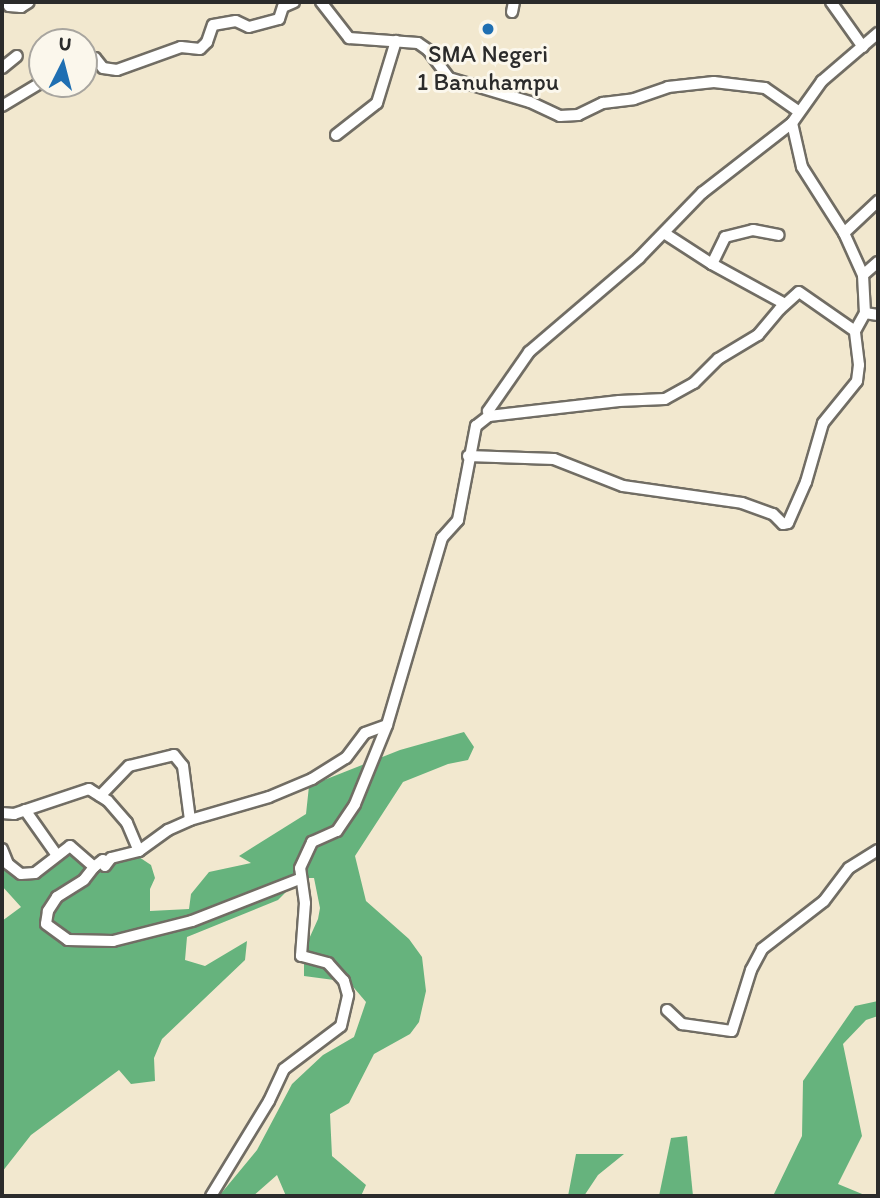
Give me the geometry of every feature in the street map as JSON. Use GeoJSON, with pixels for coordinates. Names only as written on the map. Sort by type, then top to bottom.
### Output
{"type":"FeatureCollection","features":[{"type":"Feature","properties":{"kind":"street"},"geometry":{"type":"LineString","coordinates":[[8,2],[9,6],[21,8],[29,2]]}},
{"type":"Feature","properties":{"kind":"street"},"geometry":{"type":"LineString","coordinates":[[98,62],[103,68],[117,70],[181,47],[200,49],[207,42],[214,25],[236,21],[249,27],[279,19],[283,7],[294,2]]}},
{"type":"Feature","properties":{"kind":"street"},"geometry":{"type":"LineString","coordinates":[[321,2],[349,38],[424,46],[449,78],[530,102],[560,116],[578,114],[603,103],[634,99],[668,88],[714,82],[765,88],[798,111]]}},
{"type":"Feature","properties":{"kind":"street"},"geometry":{"type":"LineString","coordinates":[[831,2],[863,47]]}},
{"type":"Feature","properties":{"kind":"street"},"geometry":{"type":"LineString","coordinates":[[489,416],[488,411],[529,352],[664,233],[702,193],[792,123],[822,81],[878,33]]}},
{"type":"Feature","properties":{"kind":"street"},"geometry":{"type":"LineString","coordinates":[[336,135],[377,103],[396,41]]}},
{"type":"Feature","properties":{"kind":"street"},"geometry":{"type":"LineString","coordinates":[[2,68],[17,56]]}},
{"type":"Feature","properties":{"kind":"street"},"geometry":{"type":"LineString","coordinates":[[2,106],[28,90]]}},
{"type":"Feature","properties":{"kind":"street"},"geometry":{"type":"LineString","coordinates":[[468,456],[554,459],[623,486],[742,503],[773,514],[783,524],[788,523],[806,482],[823,423],[857,381],[859,365],[855,331],[865,313],[863,275],[844,233],[802,167],[792,123]]}},
{"type":"Feature","properties":{"kind":"street"},"geometry":{"type":"LineString","coordinates":[[844,233],[878,201]]}},
{"type":"Feature","properties":{"kind":"street"},"geometry":{"type":"LineString","coordinates":[[712,264],[725,237],[758,230],[779,235]]}},
{"type":"Feature","properties":{"kind":"street"},"geometry":{"type":"LineString","coordinates":[[664,233],[712,264],[785,303]]}},
{"type":"Feature","properties":{"kind":"street"},"geometry":{"type":"LineString","coordinates":[[863,275],[878,262]]}},
{"type":"Feature","properties":{"kind":"street"},"geometry":{"type":"LineString","coordinates":[[211,1196],[269,1101],[284,1069],[302,1052],[337,1031],[347,1005],[347,988],[338,973],[328,963],[301,956],[304,903],[299,878],[303,859],[312,842],[337,831],[355,804],[387,725],[442,538],[458,520],[468,456],[476,426],[489,416],[615,401],[665,399],[694,383],[718,359],[758,335],[785,303],[802,292],[855,331]]}},
{"type":"Feature","properties":{"kind":"street"},"geometry":{"type":"LineString","coordinates":[[865,313],[878,315]]}},
{"type":"Feature","properties":{"kind":"street"},"geometry":{"type":"LineString","coordinates":[[299,878],[192,922],[113,941],[68,940],[46,924],[48,911],[57,897],[84,880],[103,860],[105,866],[111,858],[139,851],[168,830],[190,820],[269,797],[312,779],[346,758],[365,733],[387,725]]}},
{"type":"Feature","properties":{"kind":"street"},"geometry":{"type":"LineString","coordinates":[[100,796],[129,766],[174,755],[183,766],[190,820]]}},
{"type":"Feature","properties":{"kind":"street"},"geometry":{"type":"LineString","coordinates":[[2,813],[9,815],[89,789],[100,796],[127,823],[139,851]]}},
{"type":"Feature","properties":{"kind":"street"},"geometry":{"type":"LineString","coordinates":[[25,810],[56,855]]}},
{"type":"Feature","properties":{"kind":"street"},"geometry":{"type":"LineString","coordinates":[[2,849],[8,864],[21,874],[35,873],[70,846],[94,867]]}},
{"type":"Feature","properties":{"kind":"street"},"geometry":{"type":"LineString","coordinates":[[667,1010],[682,1024],[732,1031],[754,962],[762,949],[824,901],[849,868],[878,850]]}},
{"type":"Feature","properties":{"kind":"green space"},"geometry":{"type":"Polygon","coordinates":[[[464,732],[474,747],[468,760],[448,764],[403,782],[355,856],[366,901],[409,939],[422,957],[426,991],[419,1022],[410,1034],[374,1054],[349,1103],[330,1114],[332,1156],[366,1185],[361,1196],[286,1196],[277,1175],[253,1196],[219,1196],[257,1150],[292,1084],[323,1055],[354,1037],[366,1002],[349,982],[304,976],[304,950],[320,908],[314,878],[300,878],[278,900],[187,937],[185,960],[205,966],[247,941],[245,960],[162,1039],[154,1058],[155,1081],[131,1084],[119,1070],[31,1135],[2,1172],[2,921],[21,907],[2,886],[2,840],[10,862],[27,875],[66,852],[76,853],[96,864],[98,870],[136,855],[151,865],[155,878],[150,889],[150,911],[189,909],[191,894],[209,872],[251,863],[239,856],[306,814],[309,786],[400,750],[464,732]]]}},
{"type":"Feature","properties":{"kind":"green space"},"geometry":{"type":"Polygon","coordinates":[[[878,1001],[878,1016],[866,1020],[843,1044],[862,1136],[838,1184],[867,1196],[773,1196],[802,1136],[803,1081],[855,1006],[878,1001]]]}},
{"type":"Feature","properties":{"kind":"green space"},"geometry":{"type":"Polygon","coordinates":[[[687,1136],[693,1196],[659,1196],[671,1138],[687,1136]]]}},
{"type":"Feature","properties":{"kind":"green space"},"geometry":{"type":"Polygon","coordinates":[[[576,1154],[624,1154],[598,1175],[584,1196],[568,1196],[576,1154]]]}},
{"type":"Feature","properties":{"kind":"place","name":"SMA Negeri 1 Banuhampu"},"geometry":{"type":"Point","coordinates":[488,29]}}]}
